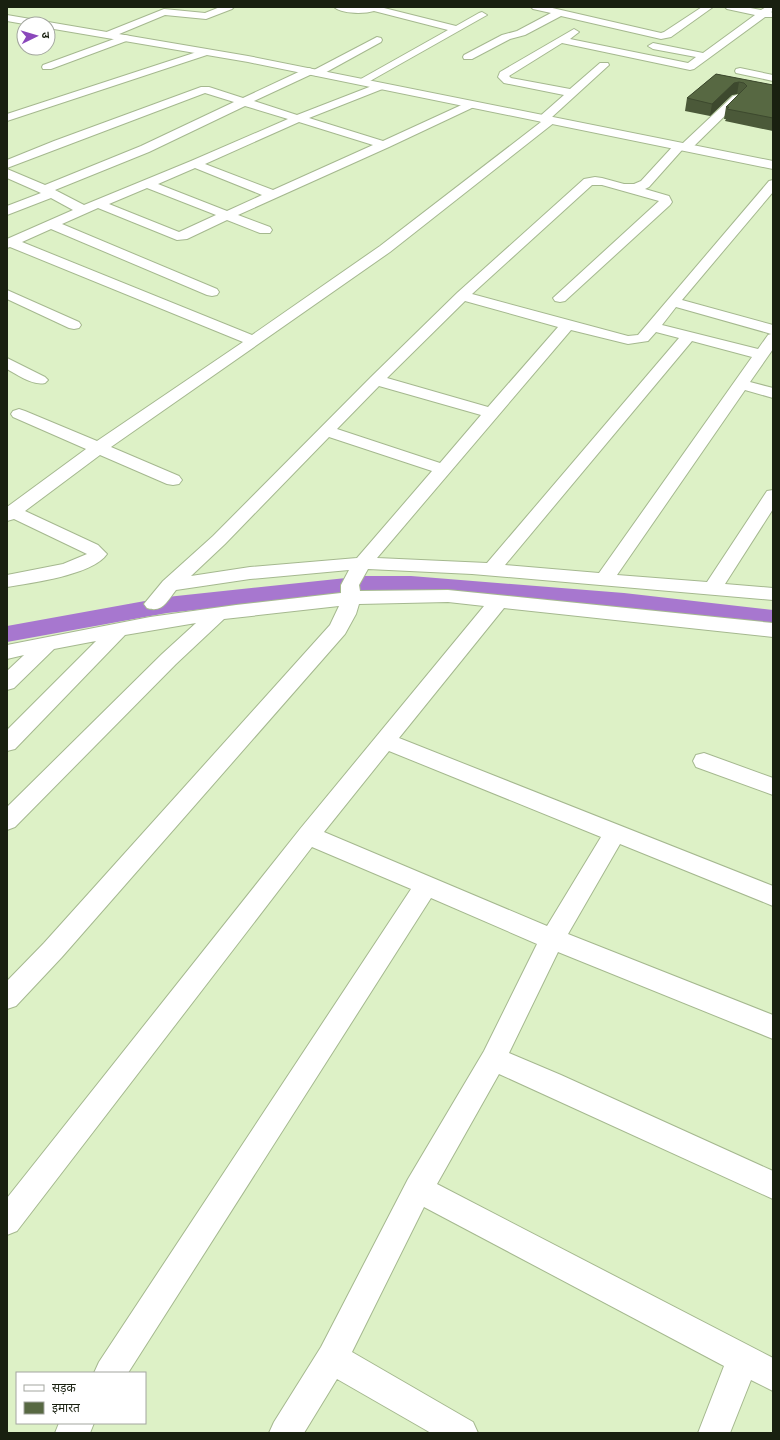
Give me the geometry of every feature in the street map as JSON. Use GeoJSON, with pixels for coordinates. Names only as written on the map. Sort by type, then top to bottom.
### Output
{"type":"FeatureCollection","features":[{"type":"Feature","properties":{"kind":"main road"},"geometry":{"type":"LineString","coordinates":[[56,26],[313,72],[773,165]]}},
{"type":"Feature","properties":{"kind":"street"},"geometry":{"type":"LineString","coordinates":[[108,36],[174,7]]}},
{"type":"Feature","properties":{"kind":"street"},"geometry":{"type":"LineString","coordinates":[[164,12],[208,16],[229,7]]}},
{"type":"Feature","properties":{"kind":"street"},"geometry":{"type":"LineString","coordinates":[[339,7],[362,11],[378,8],[461,27],[479,28]]}},
{"type":"Feature","properties":{"kind":"street"},"geometry":{"type":"LineString","coordinates":[[536,7],[663,36],[708,7]]}},
{"type":"Feature","properties":{"kind":"street"},"geometry":{"type":"LineString","coordinates":[[730,7],[773,16]]}},
{"type":"Feature","properties":{"kind":"street"},"geometry":{"type":"LineString","coordinates":[[493,30],[514,35],[559,41],[684,67],[692,66],[772,7]]}},
{"type":"Feature","properties":{"kind":"street"},"geometry":{"type":"LineString","coordinates":[[572,16],[584,10]]}},
{"type":"Feature","properties":{"kind":"street"},"geometry":{"type":"LineString","coordinates":[[468,57],[506,37],[521,33],[559,13]]}},
{"type":"Feature","properties":{"kind":"street"},"geometry":{"type":"LineString","coordinates":[[363,82],[482,15]]}},
{"type":"Feature","properties":{"kind":"street"},"geometry":{"type":"LineString","coordinates":[[572,93],[508,80],[503,77],[504,74],[593,21]]}},
{"type":"Feature","properties":{"kind":"street"},"geometry":{"type":"LineString","coordinates":[[47,67],[124,38]]}},
{"type":"Feature","properties":{"kind":"street"},"geometry":{"type":"LineString","coordinates":[[7,211],[145,149],[244,102],[313,72],[378,40]]}},
{"type":"Feature","properties":{"kind":"street"},"geometry":{"type":"LineString","coordinates":[[643,44],[705,56]]}},
{"type":"Feature","properties":{"kind":"street"},"geometry":{"type":"LineString","coordinates":[[7,118],[206,52]]}},
{"type":"Feature","properties":{"kind":"street"},"geometry":{"type":"LineString","coordinates":[[10,514],[98,448],[254,342],[385,249],[547,119],[572,93],[604,65]]}},
{"type":"Feature","properties":{"kind":"street"},"geometry":{"type":"LineString","coordinates":[[740,71],[773,78]]}},
{"type":"Feature","properties":{"kind":"street"},"geometry":{"type":"LineString","coordinates":[[8,243],[195,164],[299,118],[381,86]]}},
{"type":"Feature","properties":{"kind":"street"},"geometry":{"type":"LineString","coordinates":[[7,164],[58,143],[204,89],[385,145]]}},
{"type":"Feature","properties":{"kind":"street"},"geometry":{"type":"LineString","coordinates":[[632,189],[638,188],[644,184],[683,146],[737,98]]}},
{"type":"Feature","properties":{"kind":"street"},"geometry":{"type":"LineString","coordinates":[[99,204],[179,236],[385,145],[472,104]]}},
{"type":"Feature","properties":{"kind":"street"},"geometry":{"type":"LineString","coordinates":[[195,164],[272,194]]}},
{"type":"Feature","properties":{"kind":"street"},"geometry":{"type":"LineString","coordinates":[[7,173],[84,210]]}},
{"type":"Feature","properties":{"kind":"street"},"geometry":{"type":"LineString","coordinates":[[152,615],[170,585],[219,540],[328,431],[376,380],[462,296],[588,182],[600,181],[665,199],[666,202],[560,298]]}},
{"type":"Feature","properties":{"kind":"street"},"geometry":{"type":"LineString","coordinates":[[147,184],[265,230]]}},
{"type":"Feature","properties":{"kind":"street"},"geometry":{"type":"LineString","coordinates":[[462,296],[568,325],[635,340],[643,338],[773,184]]}},
{"type":"Feature","properties":{"kind":"street"},"geometry":{"type":"LineString","coordinates":[[50,224],[212,292]]}},
{"type":"Feature","properties":{"kind":"street"},"geometry":{"type":"LineString","coordinates":[[8,243],[94,276],[183,315],[254,342]]}},
{"type":"Feature","properties":{"kind":"street"},"geometry":{"type":"LineString","coordinates":[[7,294],[74,325]]}},
{"type":"Feature","properties":{"kind":"street"},"geometry":{"type":"LineString","coordinates":[[673,302],[773,330]]}},
{"type":"Feature","properties":{"kind":"street"},"geometry":{"type":"LineString","coordinates":[[7,998],[53,950],[338,629],[346,614],[351,598],[350,585],[362,563],[490,413],[568,325]]}},
{"type":"Feature","properties":{"kind":"street"},"geometry":{"type":"LineString","coordinates":[[651,327],[762,356]]}},
{"type":"Feature","properties":{"kind":"street"},"geometry":{"type":"LineString","coordinates":[[491,570],[689,336]]}},
{"type":"Feature","properties":{"kind":"street"},"geometry":{"type":"LineString","coordinates":[[604,580],[762,356],[773,338]]}},
{"type":"Feature","properties":{"kind":"street"},"geometry":{"type":"LineString","coordinates":[[7,363],[40,380]]}},
{"type":"Feature","properties":{"kind":"street"},"geometry":{"type":"LineString","coordinates":[[376,380],[490,413]]}},
{"type":"Feature","properties":{"kind":"street"},"geometry":{"type":"LineString","coordinates":[[741,384],[773,393]]}},
{"type":"Feature","properties":{"kind":"street"},"geometry":{"type":"LineString","coordinates":[[19,414],[173,480]]}},
{"type":"Feature","properties":{"kind":"street"},"geometry":{"type":"LineString","coordinates":[[328,431],[442,469]]}},
{"type":"Feature","properties":{"kind":"street"},"geometry":{"type":"LineString","coordinates":[[712,589],[773,494]]}},
{"type":"Feature","properties":{"kind":"street"},"geometry":{"type":"LineString","coordinates":[[7,581],[55,571],[93,558],[98,554],[92,548],[10,514]]}},
{"type":"Feature","properties":{"kind":"street"},"geometry":{"type":"LineString","coordinates":[[170,585],[250,573],[362,563],[491,570],[773,594]]}},
{"type":"Feature","properties":{"kind":"street"},"geometry":{"type":"LineString","coordinates":[[7,652],[120,628],[152,615],[218,614],[351,598],[448,596],[773,630]]}},
{"type":"Feature","properties":{"kind":"street"},"geometry":{"type":"LineString","coordinates":[[7,1221],[308,834],[499,601]]}},
{"type":"Feature","properties":{"kind":"street"},"geometry":{"type":"LineString","coordinates":[[7,821],[169,659],[218,614]]}},
{"type":"Feature","properties":{"kind":"street"},"geometry":{"type":"LineString","coordinates":[[7,743],[120,628]]}},
{"type":"Feature","properties":{"kind":"street"},"geometry":{"type":"LineString","coordinates":[[7,682],[47,644]]}},
{"type":"Feature","properties":{"kind":"street"},"geometry":{"type":"LineString","coordinates":[[385,741],[773,896]]}},
{"type":"Feature","properties":{"kind":"street"},"geometry":{"type":"LineString","coordinates":[[704,761],[773,787]]}},
{"type":"Feature","properties":{"kind":"street"},"geometry":{"type":"LineString","coordinates":[[286,1433],[332,1358],[418,1189],[493,1059],[552,939],[615,833]]}},
{"type":"Feature","properties":{"kind":"street"},"geometry":{"type":"LineString","coordinates":[[308,834],[552,939],[773,1028]]}},
{"type":"Feature","properties":{"kind":"street"},"geometry":{"type":"LineString","coordinates":[[111,1372],[427,885]]}},
{"type":"Feature","properties":{"kind":"street"},"geometry":{"type":"LineString","coordinates":[[493,1059],[552,1084],[773,1185]]}},
{"type":"Feature","properties":{"kind":"street"},"geometry":{"type":"LineString","coordinates":[[418,1189],[773,1375]]}},
{"type":"Feature","properties":{"kind":"street"},"geometry":{"type":"LineString","coordinates":[[332,1358],[462,1433]]}},
{"type":"Feature","properties":{"kind":"street"},"geometry":{"type":"LineString","coordinates":[[714,1433],[744,1359]]}},
{"type":"Feature","properties":{"kind":"street"},"geometry":{"type":"LineString","coordinates":[[71,1433],[77,1424]]}},
{"type":"Feature","properties":{"kind":"building"},"geometry":{"type":"Polygon","coordinates":[[[716,74],[773,85],[773,118],[727,109],[729,107],[726,107],[747,86],[744,83],[734,83],[712,104],[687,98],[716,74]]]}},
{"type":"Feature","properties":{"kind":"waterway"},"geometry":{"type":"LineString","coordinates":[[7,634],[167,605],[365,584],[411,584],[624,601],[773,618]]}}]}
